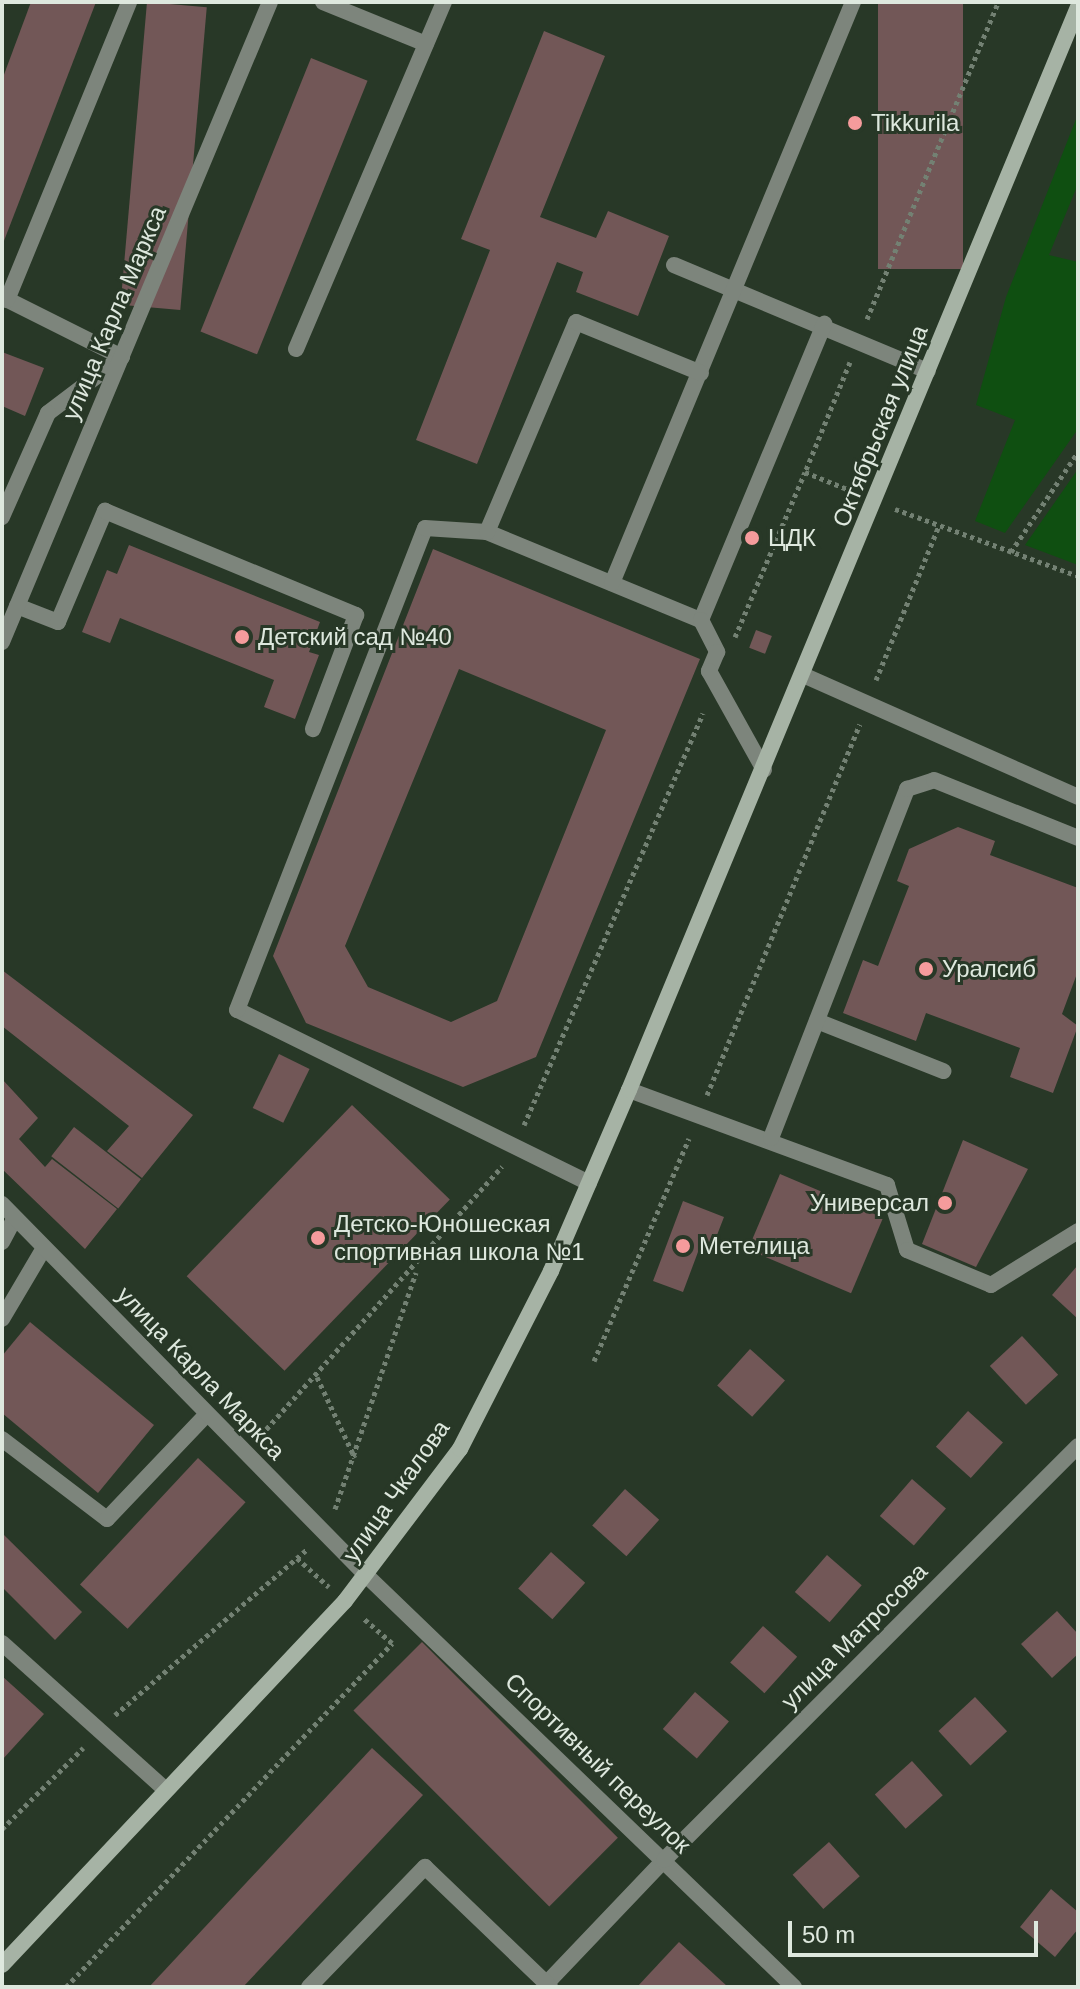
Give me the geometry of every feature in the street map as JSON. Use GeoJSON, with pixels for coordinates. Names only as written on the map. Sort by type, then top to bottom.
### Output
{"type":"FeatureCollection","features":[{"type":"Feature","properties":{"kind":"street"},"geometry":{"type":"LineString","coordinates":[[2,517],[48,413],[122,357],[4,299],[129,2]]}},
{"type":"Feature","properties":{"kind":"street","name":"улица Карла Маркса"},"geometry":{"type":"LineString","coordinates":[[2,642],[270,2]]}},
{"type":"Feature","properties":{"kind":"street"},"geometry":{"type":"LineString","coordinates":[[323,2],[426,44]]}},
{"type":"Feature","properties":{"kind":"street"},"geometry":{"type":"LineString","coordinates":[[296,349],[444,2]]}},
{"type":"Feature","properties":{"kind":"street"},"geometry":{"type":"LineString","coordinates":[[612,583],[853,2]]}},
{"type":"Feature","properties":{"kind":"street","name":"Октябрьская улица"},"geometry":{"type":"LineString","coordinates":[[689,951],[1078,7]]}},
{"type":"Feature","properties":{"kind":"street"},"geometry":{"type":"LineString","coordinates":[[674,265],[859,338],[928,371]]}},
{"type":"Feature","properties":{"kind":"street"},"geometry":{"type":"LineString","coordinates":[[487,532],[576,322],[701,373]]}},
{"type":"Feature","properties":{"kind":"street"},"geometry":{"type":"LineString","coordinates":[[701,620],[824,324]]}},
{"type":"Feature","properties":{"kind":"street"},"geometry":{"type":"LineString","coordinates":[[17,606],[58,622],[105,511],[356,615],[313,729]]}},
{"type":"Feature","properties":{"kind":"street"},"geometry":{"type":"LineString","coordinates":[[589,1183],[237,1010],[425,528],[487,532],[701,620],[717,652],[709,671],[764,770]]}},
{"type":"Feature","properties":{"kind":"street"},"geometry":{"type":"LineString","coordinates":[[803,675],[868,699],[1078,797]]}},
{"type":"Feature","properties":{"kind":"street"},"geometry":{"type":"LineString","coordinates":[[771,1138],[907,789],[934,780],[1078,838]]}},
{"type":"Feature","properties":{"kind":"street","name":"улица Чкалова"},"geometry":{"type":"LineString","coordinates":[[2,1965],[345,1601],[460,1449],[589,1183],[689,951]]}},
{"type":"Feature","properties":{"kind":"street"},"geometry":{"type":"LineString","coordinates":[[817,1021],[943,1071]]}},
{"type":"Feature","properties":{"kind":"street"},"geometry":{"type":"LineString","coordinates":[[629,1090],[771,1138],[887,1185],[907,1250],[991,1285],[1078,1231]]}},
{"type":"Feature","properties":{"kind":"street","name":"улица Карла Маркса"},"geometry":{"type":"LineString","coordinates":[[2,1204],[366,1575]]}},
{"type":"Feature","properties":{"kind":"street"},"geometry":{"type":"LineString","coordinates":[[2,1242],[15,1218]]}},
{"type":"Feature","properties":{"kind":"street"},"geometry":{"type":"LineString","coordinates":[[2,1319],[44,1248]]}},
{"type":"Feature","properties":{"kind":"street"},"geometry":{"type":"LineString","coordinates":[[2,1439],[107,1519],[207,1414]]}},
{"type":"Feature","properties":{"kind":"street","name":"улица Матросова"},"geometry":{"type":"LineString","coordinates":[[548,1985],[664,1860],[1078,1446]]}},
{"type":"Feature","properties":{"kind":"street","name":"Спортивный переулок"},"geometry":{"type":"LineString","coordinates":[[366,1575],[794,1987]]}},
{"type":"Feature","properties":{"kind":"street"},"geometry":{"type":"LineString","coordinates":[[2,1643],[166,1790]]}},
{"type":"Feature","properties":{"kind":"street"},"geometry":{"type":"LineString","coordinates":[[309,1987],[425,1867],[548,1985]]}},
{"type":"Feature","properties":{"kind":"path"},"geometry":{"type":"LineString","coordinates":[[244,1452],[317,1377],[491,1186],[514,1145],[716,683],[998,2]]}},
{"type":"Feature","properties":{"kind":"path"},"geometry":{"type":"LineString","coordinates":[[1011,552],[1078,452]]}},
{"type":"Feature","properties":{"kind":"path"},"geometry":{"type":"LineString","coordinates":[[805,472],[939,526],[1078,576]]}},
{"type":"Feature","properties":{"kind":"path"},"geometry":{"type":"LineString","coordinates":[[594,1361],[699,1115],[939,526]]}},
{"type":"Feature","properties":{"kind":"path"},"geometry":{"type":"LineString","coordinates":[[2,1829],[100,1731],[325,1534],[355,1458],[417,1269]]}},
{"type":"Feature","properties":{"kind":"path"},"geometry":{"type":"LineString","coordinates":[[317,1377],[355,1458]]}},
{"type":"Feature","properties":{"kind":"path"},"geometry":{"type":"LineString","coordinates":[[66,1987],[392,1643],[297,1558]]}},
{"type":"Feature","properties":{"kind":"green space"},"geometry":{"type":"Polygon","coordinates":[[[1078,114],[1078,184],[1049,255],[1078,262],[1078,429],[1005,533],[975,521],[1015,420],[976,405],[1006,297],[1078,114]]]}},
{"type":"Feature","properties":{"kind":"green space"},"geometry":{"type":"Polygon","coordinates":[[[1078,469],[1078,565],[1025,545],[1078,469]]]}},
{"type":"Feature","properties":{"kind":"building"},"geometry":{"type":"Polygon","coordinates":[[[31,2],[96,2],[2,246],[2,80],[31,2]]]}},
{"type":"Feature","properties":{"kind":"building"},"geometry":{"type":"Polygon","coordinates":[[[147,2],[207,7],[180,310],[121,305],[147,2]]]}},
{"type":"Feature","properties":{"kind":"building"},"geometry":{"type":"Polygon","coordinates":[[[878,2],[963,2],[963,269],[878,269],[878,2]]]}},
{"type":"Feature","properties":{"kind":"building"},"geometry":{"type":"Polygon","coordinates":[[[544,31],[605,56],[540,217],[596,238],[608,211],[669,236],[638,316],[576,292],[583,272],[557,262],[477,464],[416,440],[490,250],[461,239],[544,31]]]}},
{"type":"Feature","properties":{"kind":"building"},"geometry":{"type":"Polygon","coordinates":[[[311,58],[368,81],[257,354],[200,332],[311,58]]]}},
{"type":"Feature","properties":{"kind":"building"},"geometry":{"type":"Polygon","coordinates":[[[2,352],[44,368],[25,416],[2,406],[2,352]]]}},
{"type":"Feature","properties":{"kind":"building","name":"Детский сад №40"},"geometry":{"type":"Polygon","coordinates":[[[129,545],[320,622],[309,652],[319,655],[295,719],[264,707],[274,680],[120,618],[110,643],[82,632],[107,570],[117,574],[129,545]]]}},
{"type":"Feature","properties":{"kind":"building"},"geometry":{"type":"Polygon","coordinates":[[[433,549],[700,659],[536,1057],[463,1087],[306,1023],[273,956],[433,549]],[[459,669],[345,946],[368,987],[451,1022],[497,1001],[606,730],[459,669]]]}},
{"type":"Feature","properties":{"kind":"building"},"geometry":{"type":"Polygon","coordinates":[[[756,630],[772,636],[765,654],[749,648],[756,630]]]}},
{"type":"Feature","properties":{"kind":"building"},"geometry":{"type":"Polygon","coordinates":[[[958,827],[995,841],[990,855],[1078,888],[1078,971],[1062,1014],[1078,1026],[1053,1093],[1010,1077],[1020,1048],[926,1013],[916,1041],[843,1013],[863,960],[878,966],[909,886],[897,881],[909,849],[958,827]]]}},
{"type":"Feature","properties":{"kind":"building"},"geometry":{"type":"Polygon","coordinates":[[[2,970],[193,1115],[142,1178],[107,1151],[129,1126],[2,1026],[2,970]]]}},
{"type":"Feature","properties":{"kind":"building"},"geometry":{"type":"Polygon","coordinates":[[[279,1054],[310,1069],[283,1123],[253,1108],[279,1054]]]}},
{"type":"Feature","properties":{"kind":"building"},"geometry":{"type":"Polygon","coordinates":[[[2,1079],[38,1118],[19,1139],[45,1167],[52,1159],[117,1209],[85,1249],[2,1169],[2,1079]]]}},
{"type":"Feature","properties":{"kind":"building","name":"Детско-Юношеская спортивная школа №1"},"geometry":{"type":"Polygon","coordinates":[[[352,1105],[450,1199],[285,1371],[187,1276],[352,1105]]]}},
{"type":"Feature","properties":{"kind":"building"},"geometry":{"type":"Polygon","coordinates":[[[74,1127],[141,1179],[118,1208],[51,1156],[74,1127]]]}},
{"type":"Feature","properties":{"kind":"building"},"geometry":{"type":"Polygon","coordinates":[[[963,1140],[1028,1169],[976,1267],[922,1244],[963,1140]]]}},
{"type":"Feature","properties":{"kind":"building"},"geometry":{"type":"Polygon","coordinates":[[[780,1174],[883,1218],[851,1293],[748,1249],[780,1174]]]}},
{"type":"Feature","properties":{"kind":"building","name":"Метелица"},"geometry":{"type":"Polygon","coordinates":[[[683,1201],[724,1217],[712,1248],[701,1244],[683,1292],[653,1281],[683,1201]]]}},
{"type":"Feature","properties":{"kind":"building"},"geometry":{"type":"Polygon","coordinates":[[[1078,1265],[1078,1319],[1052,1295],[1078,1265]]]}},
{"type":"Feature","properties":{"kind":"building"},"geometry":{"type":"Polygon","coordinates":[[[30,1322],[154,1425],[98,1493],[2,1413],[2,1356],[30,1322]]]}},
{"type":"Feature","properties":{"kind":"building"},"geometry":{"type":"Polygon","coordinates":[[[1022,1336],[1058,1375],[1026,1405],[990,1366],[1022,1336]]]}},
{"type":"Feature","properties":{"kind":"building"},"geometry":{"type":"Polygon","coordinates":[[[750,1349],[785,1380],[752,1417],[717,1385],[750,1349]]]}},
{"type":"Feature","properties":{"kind":"building"},"geometry":{"type":"Polygon","coordinates":[[[968,1411],[1003,1442],[971,1478],[936,1447],[968,1411]]]}},
{"type":"Feature","properties":{"kind":"building"},"geometry":{"type":"Polygon","coordinates":[[[198,1458],[246,1502],[128,1629],[80,1585],[198,1458]]]}},
{"type":"Feature","properties":{"kind":"building"},"geometry":{"type":"Polygon","coordinates":[[[912,1479],[946,1509],[914,1546],[880,1516],[912,1479]]]}},
{"type":"Feature","properties":{"kind":"building"},"geometry":{"type":"Polygon","coordinates":[[[625,1489],[659,1520],[626,1556],[592,1525],[625,1489]]]}},
{"type":"Feature","properties":{"kind":"building"},"geometry":{"type":"Polygon","coordinates":[[[4,1535],[82,1612],[55,1640],[2,1587],[4,1535]]]}},
{"type":"Feature","properties":{"kind":"building"},"geometry":{"type":"Polygon","coordinates":[[[551,1552],[585,1583],[552,1619],[518,1588],[551,1552]]]}},
{"type":"Feature","properties":{"kind":"building"},"geometry":{"type":"Polygon","coordinates":[[[827,1555],[862,1585],[830,1622],[795,1592],[827,1555]]]}},
{"type":"Feature","properties":{"kind":"building"},"geometry":{"type":"Polygon","coordinates":[[[1057,1611],[1078,1634],[1078,1654],[1052,1678],[1021,1644],[1057,1611]]]}},
{"type":"Feature","properties":{"kind":"building"},"geometry":{"type":"Polygon","coordinates":[[[763,1626],[797,1657],[764,1693],[730,1662],[763,1626]]]}},
{"type":"Feature","properties":{"kind":"building"},"geometry":{"type":"Polygon","coordinates":[[[422,1642],[618,1838],[549,1906],[353,1711],[422,1642]]]}},
{"type":"Feature","properties":{"kind":"building"},"geometry":{"type":"Polygon","coordinates":[[[2,1676],[44,1714],[2,1760],[2,1676]]]}},
{"type":"Feature","properties":{"kind":"building"},"geometry":{"type":"Polygon","coordinates":[[[695,1692],[729,1722],[697,1759],[663,1729],[695,1692]]]}},
{"type":"Feature","properties":{"kind":"building"},"geometry":{"type":"Polygon","coordinates":[[[975,1697],[1007,1731],[970,1765],[938,1731],[975,1697]]]}},
{"type":"Feature","properties":{"kind":"building"},"geometry":{"type":"Polygon","coordinates":[[[372,1748],[423,1795],[243,1987],[149,1987],[372,1748]]]}},
{"type":"Feature","properties":{"kind":"building"},"geometry":{"type":"Polygon","coordinates":[[[912,1761],[943,1795],[906,1829],[875,1794],[912,1761]]]}},
{"type":"Feature","properties":{"kind":"building"},"geometry":{"type":"Polygon","coordinates":[[[829,1842],[860,1876],[823,1909],[793,1875],[829,1842]]]}},
{"type":"Feature","properties":{"kind":"building"},"geometry":{"type":"Polygon","coordinates":[[[1051,1889],[1078,1912],[1078,1929],[1055,1957],[1020,1927],[1051,1889]]]}},
{"type":"Feature","properties":{"kind":"building"},"geometry":{"type":"Polygon","coordinates":[[[679,1942],[728,1987],[637,1987],[679,1942]]]}},
{"type":"Feature","properties":{"kind":"place","name":"Tikkurila"},"geometry":{"type":"Point","coordinates":[855,123]}},
{"type":"Feature","properties":{"kind":"place","name":"ЦДК"},"geometry":{"type":"Point","coordinates":[752,538]}},
{"type":"Feature","properties":{"kind":"place","name":"Детский сад №40"},"geometry":{"type":"Point","coordinates":[242,637]}},
{"type":"Feature","properties":{"kind":"place","name":"Уралсиб"},"geometry":{"type":"Point","coordinates":[926,969]}},
{"type":"Feature","properties":{"kind":"place","name":"Универсал"},"geometry":{"type":"Point","coordinates":[945,1203]}},
{"type":"Feature","properties":{"kind":"place","name":"Детско-Юношеская спортивная школа №1"},"geometry":{"type":"Point","coordinates":[318,1238]}},
{"type":"Feature","properties":{"kind":"place","name":"Метелица"},"geometry":{"type":"Point","coordinates":[683,1246]}}]}
